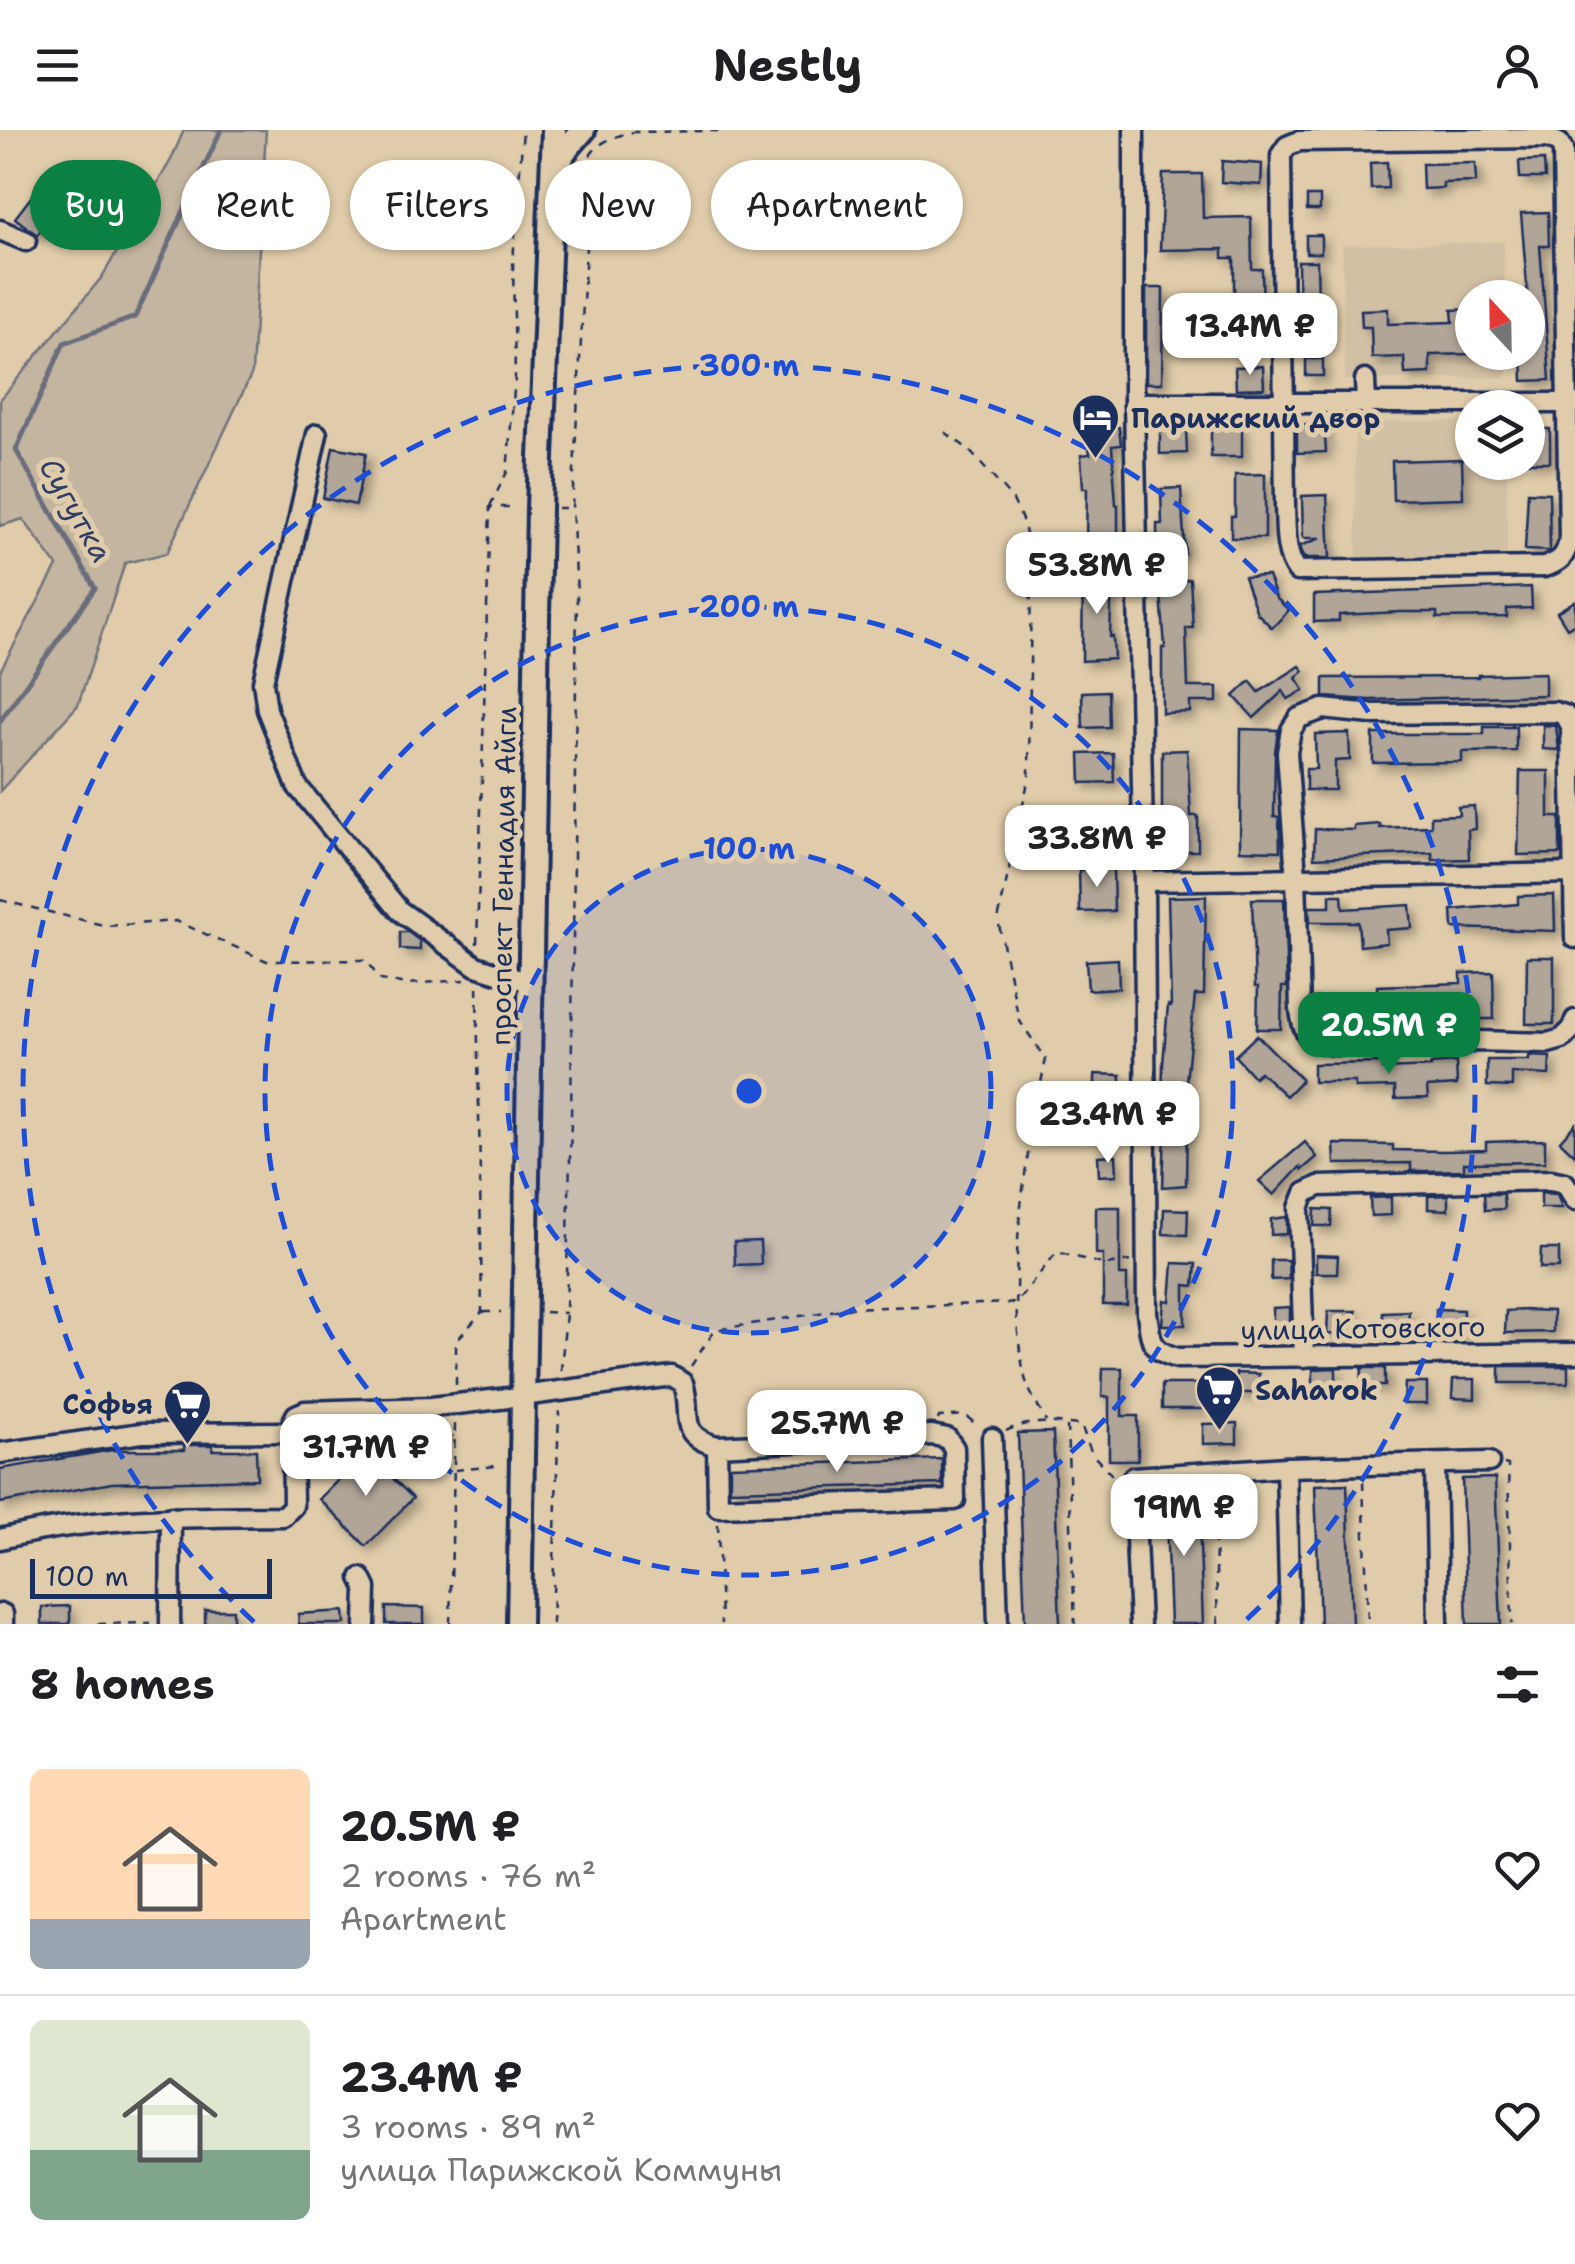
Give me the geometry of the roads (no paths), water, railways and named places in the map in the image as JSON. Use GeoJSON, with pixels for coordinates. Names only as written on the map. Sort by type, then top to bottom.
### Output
{"type":"FeatureCollection","features":[{"type":"Feature","properties":{"kind":"main road","name":"проспект Геннадия Айги"},"geometry":{"type":"LineString","coordinates":[[519,1624],[515,1397],[518,979],[525,507],[538,130]]}},
{"type":"Feature","properties":{"kind":"main road","name":"проспект Геннадия Айги"},"geometry":{"type":"LineString","coordinates":[[553,160],[554,130]]}},
{"type":"Feature","properties":{"kind":"main road"},"geometry":{"type":"LineString","coordinates":[[561,160],[583,130]]}},
{"type":"Feature","properties":{"kind":"main road","name":"проспект Геннадия Айги"},"geometry":{"type":"LineString","coordinates":[[504,1624],[515,1397],[550,250]]}},
{"type":"Feature","properties":{"kind":"street"},"geometry":{"type":"LineString","coordinates":[[1134,130],[1134,403],[1144,881],[1574,873]]}},
{"type":"Feature","properties":{"kind":"street"},"geometry":{"type":"LineString","coordinates":[[1547,138],[1559,143],[1563,150],[1571,403],[1569,541],[1559,563],[1544,567],[1297,571],[1291,564],[1287,542],[1281,155],[1286,146],[1299,141],[1547,138]]}},
{"type":"Feature","properties":{"kind":"street"},"geometry":{"type":"LineString","coordinates":[[0,230],[26,241]]}},
{"type":"Feature","properties":{"kind":"street"},"geometry":{"type":"LineString","coordinates":[[1365,380],[1366,405]]}},
{"type":"Feature","properties":{"kind":"street"},"geometry":{"type":"LineString","coordinates":[[1134,403],[1571,403]]}},
{"type":"Feature","properties":{"kind":"street"},"geometry":{"type":"LineString","coordinates":[[317,434],[263,682],[267,710],[298,786],[400,911],[476,966],[518,979]]}},
{"type":"Feature","properties":{"kind":"street"},"geometry":{"type":"LineString","coordinates":[[1575,938],[1571,726],[1565,714],[1372,714],[1323,709],[1299,718],[1291,730],[1288,752],[1300,1008],[1309,1038],[1319,1044],[1548,1043],[1562,1039],[1575,1020]]}},
{"type":"Feature","properties":{"kind":"street","name":"улица Котовского"},"geometry":{"type":"LineString","coordinates":[[1144,881],[1147,1313],[1155,1348],[1178,1358],[1575,1353]]}},
{"type":"Feature","properties":{"kind":"street"},"geometry":{"type":"LineString","coordinates":[[1304,1357],[1298,1208],[1305,1193],[1320,1186],[1551,1180],[1565,1183],[1575,1200]]}},
{"type":"Feature","properties":{"kind":"street"},"geometry":{"type":"LineString","coordinates":[[0,1539],[52,1526],[171,1517],[283,1516],[293,1506],[292,1437],[296,1415],[304,1412],[432,1407],[672,1376],[682,1384],[691,1434],[699,1441],[717,1446],[932,1435],[947,1438],[954,1448],[956,1500],[718,1507],[717,1446]]}},
{"type":"Feature","properties":{"kind":"street"},"geometry":{"type":"LineString","coordinates":[[0,1453],[142,1433],[292,1437]]}},
{"type":"Feature","properties":{"kind":"street"},"geometry":{"type":"LineString","coordinates":[[992,1438],[998,1624]]}},
{"type":"Feature","properties":{"kind":"street"},"geometry":{"type":"LineString","coordinates":[[1140,1624],[1134,1476],[1286,1467],[1489,1462]]}},
{"type":"Feature","properties":{"kind":"street"},"geometry":{"type":"LineString","coordinates":[[1435,1464],[1438,1624]]}},
{"type":"Feature","properties":{"kind":"street"},"geometry":{"type":"LineString","coordinates":[[1286,1467],[1290,1624]]}},
{"type":"Feature","properties":{"kind":"street"},"geometry":{"type":"LineString","coordinates":[[170,1624],[171,1517]]}},
{"type":"Feature","properties":{"kind":"street"},"geometry":{"type":"LineString","coordinates":[[361,1578],[366,1588],[365,1624]]}},
{"type":"Feature","properties":{"kind":"street"},"geometry":{"type":"LineString","coordinates":[[0,1614],[3,1624]]}},
{"type":"Feature","properties":{"kind":"waterway","name":"Сугутка"},"geometry":{"type":"LineString","coordinates":[[0,721],[95,588],[16,450],[64,343],[135,317],[221,130]]}},
{"type":"Feature","properties":{"kind":"place","name":"Парижский двор"},"geometry":{"type":"Point","coordinates":[1096,460]}},
{"type":"Feature","properties":{"kind":"place","name":"Saharok"},"geometry":{"type":"Point","coordinates":[1220,1432]}},
{"type":"Feature","properties":{"kind":"place","name":"Софья"},"geometry":{"type":"Point","coordinates":[188,1446]}}]}
